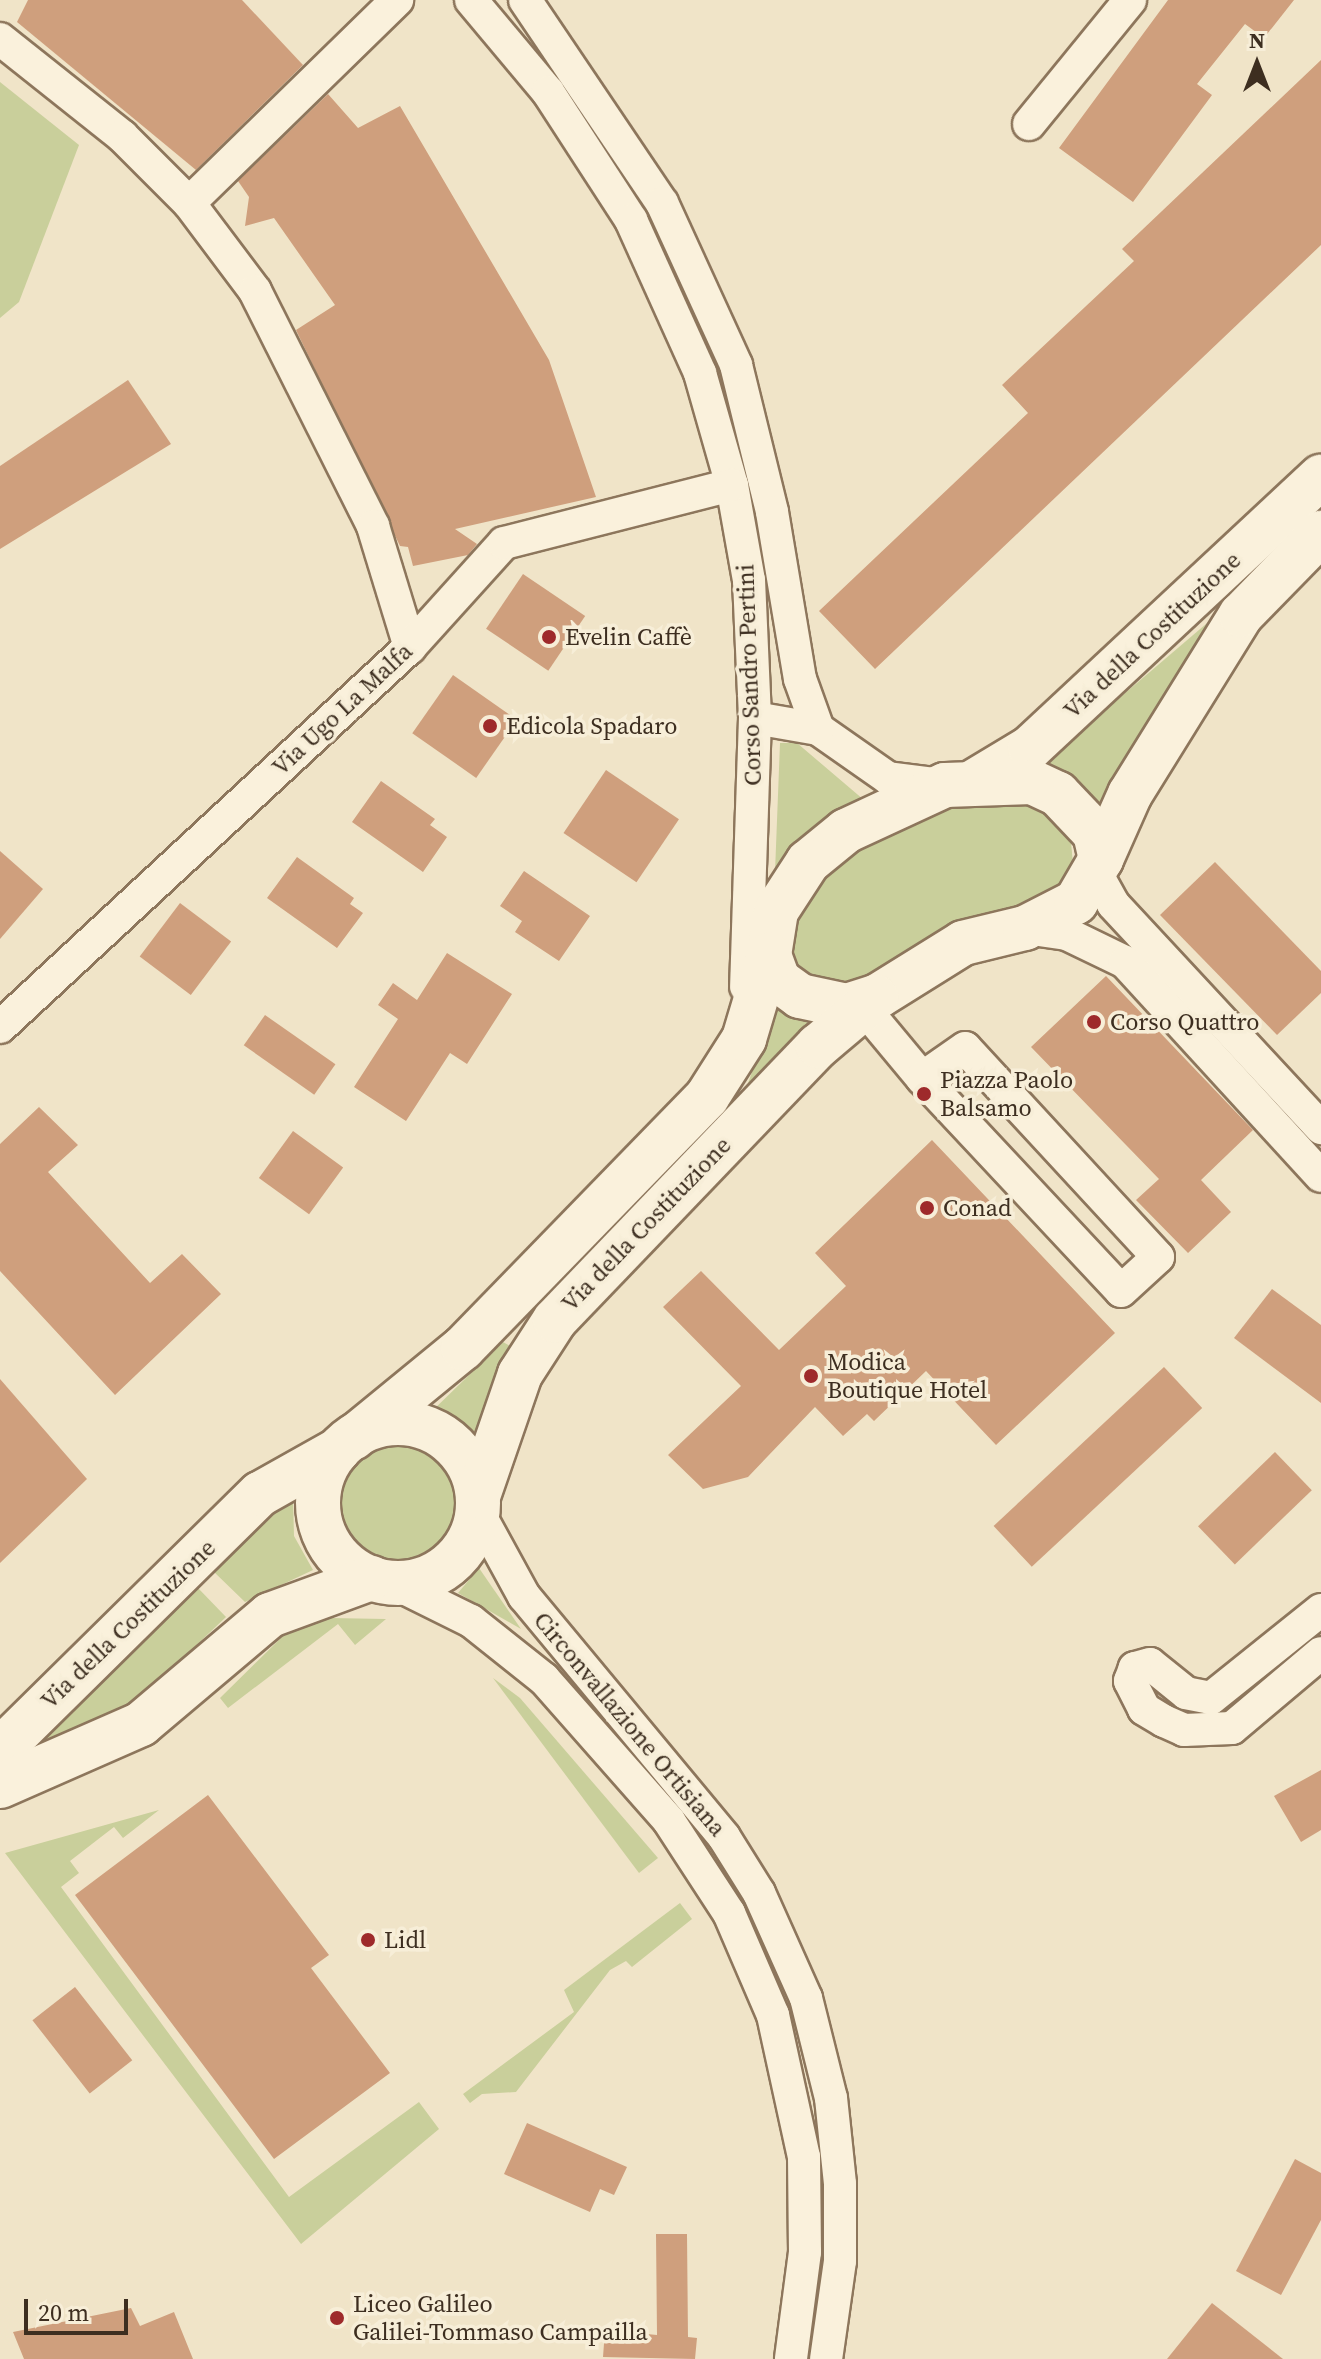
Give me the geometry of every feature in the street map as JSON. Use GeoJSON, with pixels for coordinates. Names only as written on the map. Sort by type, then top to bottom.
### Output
{"type":"FeatureCollection","features":[{"type":"Feature","properties":{"kind":"main road","name":"Via della Costituzione"},"geometry":{"type":"LineString","coordinates":[[0,1750],[260,1494],[346,1444],[463,1348],[707,1097],[744,1039],[786,891],[808,862],[846,831],[959,783],[1030,748],[1321,477]]}},
{"type":"Feature","properties":{"kind":"main road","name":"Via della Costituzione"},"geometry":{"type":"LineString","coordinates":[[478,1504],[520,1374],[555,1320],[871,1001],[963,943],[1025,928],[1076,902],[1098,865],[1130,794],[1241,615],[1321,533]]}},
{"type":"Feature","properties":{"kind":"main road"},"geometry":{"type":"LineString","coordinates":[[959,783],[1032,782],[1058,794],[1095,833],[1098,865]]}},
{"type":"Feature","properties":{"kind":"main road"},"geometry":{"type":"LineString","coordinates":[[768,947],[778,980],[800,996],[847,1006],[871,1001]]}},
{"type":"Feature","properties":{"kind":"main road"},"geometry":{"type":"LineString","coordinates":[[0,1786],[141,1724],[270,1615],[382,1581],[443,1570],[467,1545],[478,1504],[464,1457],[432,1431],[391,1424],[346,1444],[320,1484],[320,1523],[339,1557],[382,1581]]}},
{"type":"Feature","properties":{"kind":"street"},"geometry":{"type":"LineString","coordinates":[[189,203],[397,0]]}},
{"type":"Feature","properties":{"kind":"street","name":"Corso Sandro Pertini"},"geometry":{"type":"LineString","coordinates":[[471,0],[548,92],[631,220],[700,373],[732,485],[749,580],[755,718],[752,884],[744,1039]]}},
{"type":"Feature","properties":{"kind":"street","name":"Corso Sandro Pertini"},"geometry":{"type":"LineString","coordinates":[[525,0],[662,203],[736,365],[772,512],[800,679],[818,729]]}},
{"type":"Feature","properties":{"kind":"street"},"geometry":{"type":"LineString","coordinates":[[1029,124],[1130,0]]}},
{"type":"Feature","properties":{"kind":"street"},"geometry":{"type":"LineString","coordinates":[[0,39],[84,102],[189,203],[280,330],[373,526],[410,647]]}},
{"type":"Feature","properties":{"kind":"street","name":"Via Ugo La Malfa"},"geometry":{"type":"LineString","coordinates":[[0,1027],[410,647],[504,543],[732,485]]}},
{"type":"Feature","properties":{"kind":"street"},"geometry":{"type":"LineString","coordinates":[[755,718],[818,729],[888,778],[959,783]]}},
{"type":"Feature","properties":{"kind":"street"},"geometry":{"type":"LineString","coordinates":[[1098,865],[1113,904],[1321,1128]]}},
{"type":"Feature","properties":{"kind":"street"},"geometry":{"type":"LineString","coordinates":[[752,884],[768,947]]}},
{"type":"Feature","properties":{"kind":"street"},"geometry":{"type":"LineString","coordinates":[[1025,928],[1087,941],[1125,962],[1321,1176]]}},
{"type":"Feature","properties":{"kind":"street"},"geometry":{"type":"LineString","coordinates":[[871,1001],[922,1078],[1121,1291],[1158,1257],[965,1048],[922,1078]]}},
{"type":"Feature","properties":{"kind":"street","name":"Circonvallazione Ortisiana"},"geometry":{"type":"LineString","coordinates":[[478,1504],[524,1596],[724,1837],[759,1893],[806,1998],[831,2098],[840,2176],[840,2261],[826,2359]]}},
{"type":"Feature","properties":{"kind":"street","name":"Circonvallazione Ortisiana"},"geometry":{"type":"LineString","coordinates":[[382,1581],[471,1621],[544,1679],[696,1858],[729,1913],[773,2015],[805,2177],[805,2252],[791,2359]]}},
{"type":"Feature","properties":{"kind":"street"},"geometry":{"type":"LineString","coordinates":[[1321,1610],[1211,1698],[1200,1698],[1150,1664],[1135,1668],[1130,1681],[1144,1709],[1199,1731],[1232,1728],[1321,1653]]}},
{"type":"Feature","properties":{"kind":"street"},"geometry":{"type":"LineString","coordinates":[[1199,1731],[1200,1698]]}},
{"type":"Feature","properties":{"kind":"street"},"geometry":{"type":"LineString","coordinates":[[696,1858],[724,1837]]}},
{"type":"Feature","properties":{"kind":"street"},"geometry":{"type":"LineString","coordinates":[[805,2177],[840,2176]]}},
{"type":"Feature","properties":{"kind":"green space"},"geometry":{"type":"Polygon","coordinates":[[[0,82],[79,145],[19,302],[0,318],[0,82]]]}},
{"type":"Feature","properties":{"kind":"green space"},"geometry":{"type":"Polygon","coordinates":[[[1220,612],[1101,805],[1041,765],[1220,612]]]}},
{"type":"Feature","properties":{"kind":"green space"},"geometry":{"type":"Polygon","coordinates":[[[780,743],[797,743],[864,800],[816,831],[775,872],[780,743]]]}},
{"type":"Feature","properties":{"kind":"green space"},"geometry":{"type":"Polygon","coordinates":[[[984,801],[1026,802],[1070,831],[1074,875],[1060,895],[965,919],[850,988],[821,986],[799,970],[789,941],[793,914],[813,881],[842,857],[930,812],[984,801]]]}},
{"type":"Feature","properties":{"kind":"green space"},"geometry":{"type":"Polygon","coordinates":[[[776,1005],[818,1021],[747,1086],[776,1005]]]}},
{"type":"Feature","properties":{"kind":"green space"},"geometry":{"type":"Polygon","coordinates":[[[503,1342],[515,1349],[477,1454],[459,1432],[428,1415],[503,1342]]]}},
{"type":"Feature","properties":{"kind":"green space"},"geometry":{"type":"Polygon","coordinates":[[[395,1444],[419,1449],[440,1462],[453,1483],[458,1507],[453,1531],[440,1552],[419,1565],[395,1570],[371,1565],[350,1552],[337,1531],[332,1507],[337,1483],[350,1462],[371,1449],[395,1444]]]}},
{"type":"Feature","properties":{"kind":"green space"},"geometry":{"type":"Polygon","coordinates":[[[293,1497],[294,1536],[313,1570],[245,1602],[213,1571],[293,1497]]]}},
{"type":"Feature","properties":{"kind":"green space"},"geometry":{"type":"Polygon","coordinates":[[[479,1568],[521,1629],[458,1593],[479,1568]]]}},
{"type":"Feature","properties":{"kind":"green space"},"geometry":{"type":"Polygon","coordinates":[[[198,1588],[226,1617],[125,1713],[28,1751],[198,1588]]]}},
{"type":"Feature","properties":{"kind":"green space"},"geometry":{"type":"Polygon","coordinates":[[[330,1618],[386,1619],[355,1645],[338,1624],[228,1708],[220,1698],[283,1636],[330,1618]]]}},
{"type":"Feature","properties":{"kind":"green space"},"geometry":{"type":"Polygon","coordinates":[[[493,1678],[520,1698],[658,1858],[639,1873],[493,1678]]]}},
{"type":"Feature","properties":{"kind":"green space"},"geometry":{"type":"Polygon","coordinates":[[[159,1810],[123,1838],[114,1827],[70,1861],[79,1873],[61,1887],[289,2197],[419,2102],[439,2129],[301,2244],[5,1853],[159,1810]]]}},
{"type":"Feature","properties":{"kind":"green space"},"geometry":{"type":"Polygon","coordinates":[[[680,1903],[692,1919],[632,1967],[626,1961],[610,1970],[516,2092],[482,2094],[470,2103],[463,2094],[574,2012],[564,1990],[680,1903]]]}},
{"type":"Feature","properties":{"kind":"building"},"geometry":{"type":"Polygon","coordinates":[[[28,0],[242,0],[303,65],[196,170],[17,22],[28,0]]]}},
{"type":"Feature","properties":{"kind":"building"},"geometry":{"type":"Polygon","coordinates":[[[1168,0],[1294,0],[1264,38],[1245,24],[1197,84],[1212,95],[1133,202],[1059,148],[1168,0]]]}},
{"type":"Feature","properties":{"kind":"building"},"geometry":{"type":"Polygon","coordinates":[[[1321,60],[1321,245],[875,669],[819,611],[1028,413],[1002,385],[1134,261],[1122,249],[1321,60]]]}},
{"type":"Feature","properties":{"kind":"building"},"geometry":{"type":"Polygon","coordinates":[[[328,94],[358,128],[400,106],[549,360],[596,497],[455,529],[477,544],[468,555],[413,566],[408,547],[400,546],[296,330],[335,305],[274,218],[245,226],[249,197],[238,181],[328,94]]]}},
{"type":"Feature","properties":{"kind":"building"},"geometry":{"type":"Polygon","coordinates":[[[128,380],[171,444],[0,549],[0,466],[128,380]]]}},
{"type":"Feature","properties":{"kind":"building"},"geometry":{"type":"Polygon","coordinates":[[[523,574],[585,616],[548,671],[486,629],[523,574]]]}},
{"type":"Feature","properties":{"kind":"building"},"geometry":{"type":"Polygon","coordinates":[[[453,675],[517,720],[476,778],[412,733],[453,675]]]}},
{"type":"Feature","properties":{"kind":"building"},"geometry":{"type":"Polygon","coordinates":[[[606,770],[679,819],[636,882],[564,833],[606,770]]]}},
{"type":"Feature","properties":{"kind":"building"},"geometry":{"type":"Polygon","coordinates":[[[381,781],[435,819],[430,825],[447,837],[423,872],[352,822],[381,781]]]}},
{"type":"Feature","properties":{"kind":"building"},"geometry":{"type":"Polygon","coordinates":[[[0,851],[43,889],[0,939],[0,851]]]}},
{"type":"Feature","properties":{"kind":"building"},"geometry":{"type":"Polygon","coordinates":[[[297,857],[354,898],[350,904],[363,913],[337,948],[267,898],[297,857]]]}},
{"type":"Feature","properties":{"kind":"building"},"geometry":{"type":"Polygon","coordinates":[[[1215,862],[1321,971],[1321,993],[1277,1035],[1160,915],[1215,862]]]}},
{"type":"Feature","properties":{"kind":"building"},"geometry":{"type":"Polygon","coordinates":[[[524,871],[590,916],[559,961],[515,932],[522,921],[500,906],[524,871]]]}},
{"type":"Feature","properties":{"kind":"building"},"geometry":{"type":"Polygon","coordinates":[[[180,903],[231,942],[191,995],[140,957],[180,903]]]}},
{"type":"Feature","properties":{"kind":"building"},"geometry":{"type":"Polygon","coordinates":[[[447,953],[512,994],[467,1064],[450,1053],[406,1121],[354,1087],[398,1019],[378,1005],[393,983],[417,1000],[447,953]]]}},
{"type":"Feature","properties":{"kind":"building"},"geometry":{"type":"Polygon","coordinates":[[[1106,976],[1253,1130],[1201,1180],[1231,1212],[1188,1253],[1136,1200],[1159,1179],[1031,1047],[1106,976]]]}},
{"type":"Feature","properties":{"kind":"building"},"geometry":{"type":"Polygon","coordinates":[[[265,1015],[335,1064],[314,1095],[244,1045],[265,1015]]]}},
{"type":"Feature","properties":{"kind":"building"},"geometry":{"type":"Polygon","coordinates":[[[39,1107],[78,1145],[48,1172],[150,1283],[182,1254],[221,1294],[115,1395],[0,1271],[0,1144],[39,1107]]]}},
{"type":"Feature","properties":{"kind":"building"},"geometry":{"type":"Polygon","coordinates":[[[293,1131],[343,1167],[309,1214],[259,1178],[293,1131]]]}},
{"type":"Feature","properties":{"kind":"building"},"geometry":{"type":"Polygon","coordinates":[[[932,1140],[1115,1333],[996,1445],[926,1371],[874,1421],[867,1414],[843,1436],[815,1407],[748,1477],[703,1489],[668,1455],[741,1386],[663,1307],[701,1271],[779,1350],[846,1286],[815,1253],[932,1140]]]}},
{"type":"Feature","properties":{"kind":"building"},"geometry":{"type":"Polygon","coordinates":[[[1272,1289],[1321,1325],[1321,1403],[1234,1338],[1272,1289]]]}},
{"type":"Feature","properties":{"kind":"building"},"geometry":{"type":"Polygon","coordinates":[[[1164,1367],[1202,1408],[1032,1567],[994,1526],[1164,1367]]]}},
{"type":"Feature","properties":{"kind":"building"},"geometry":{"type":"Polygon","coordinates":[[[0,1379],[87,1479],[0,1563],[0,1379]]]}},
{"type":"Feature","properties":{"kind":"building"},"geometry":{"type":"Polygon","coordinates":[[[1275,1452],[1312,1490],[1235,1564],[1198,1526],[1275,1452]]]}},
{"type":"Feature","properties":{"kind":"building"},"geometry":{"type":"Polygon","coordinates":[[[1321,1770],[1321,1830],[1301,1842],[1274,1796],[1321,1770]]]}},
{"type":"Feature","properties":{"kind":"building"},"geometry":{"type":"Polygon","coordinates":[[[208,1795],[329,1955],[311,1968],[390,2073],[274,2159],[75,1895],[208,1795]]]}},
{"type":"Feature","properties":{"kind":"building"},"geometry":{"type":"Polygon","coordinates":[[[75,1987],[132,2060],[90,2094],[32,2020],[75,1987]]]}},
{"type":"Feature","properties":{"kind":"building"},"geometry":{"type":"Polygon","coordinates":[[[527,2123],[627,2167],[614,2195],[600,2189],[590,2212],[504,2174],[527,2123]]]}},
{"type":"Feature","properties":{"kind":"building"},"geometry":{"type":"Polygon","coordinates":[[[1295,2159],[1321,2173],[1321,2220],[1281,2295],[1236,2271],[1295,2159]]]}},
{"type":"Feature","properties":{"kind":"building"},"geometry":{"type":"Polygon","coordinates":[[[656,2234],[687,2234],[688,2337],[697,2338],[695,2359],[603,2357],[605,2330],[657,2335],[656,2234]]]}},
{"type":"Feature","properties":{"kind":"building"},"geometry":{"type":"Polygon","coordinates":[[[1212,2303],[1283,2359],[1167,2359],[1212,2303]]]}},
{"type":"Feature","properties":{"kind":"building"},"geometry":{"type":"Polygon","coordinates":[[[131,2308],[140,2326],[174,2312],[193,2359],[24,2359],[13,2332],[131,2308]]]}},
{"type":"Feature","properties":{"kind":"place","name":"Evelin Caffè"},"geometry":{"type":"Point","coordinates":[549,637]}},
{"type":"Feature","properties":{"kind":"place","name":"Edicola Spadaro"},"geometry":{"type":"Point","coordinates":[490,726]}},
{"type":"Feature","properties":{"kind":"place","name":"Corso Quattro"},"geometry":{"type":"Point","coordinates":[1094,1022]}},
{"type":"Feature","properties":{"kind":"place","name":"Piazza Paolo Balsamo"},"geometry":{"type":"Point","coordinates":[924,1094]}},
{"type":"Feature","properties":{"kind":"place","name":"Conad"},"geometry":{"type":"Point","coordinates":[927,1208]}},
{"type":"Feature","properties":{"kind":"place","name":"Modica Boutique Hotel"},"geometry":{"type":"Point","coordinates":[811,1376]}},
{"type":"Feature","properties":{"kind":"place","name":"Lidl"},"geometry":{"type":"Point","coordinates":[368,1940]}},
{"type":"Feature","properties":{"kind":"place","name":"Liceo Galileo Galilei-Tommaso Campailla"},"geometry":{"type":"Point","coordinates":[337,2318]}}]}
